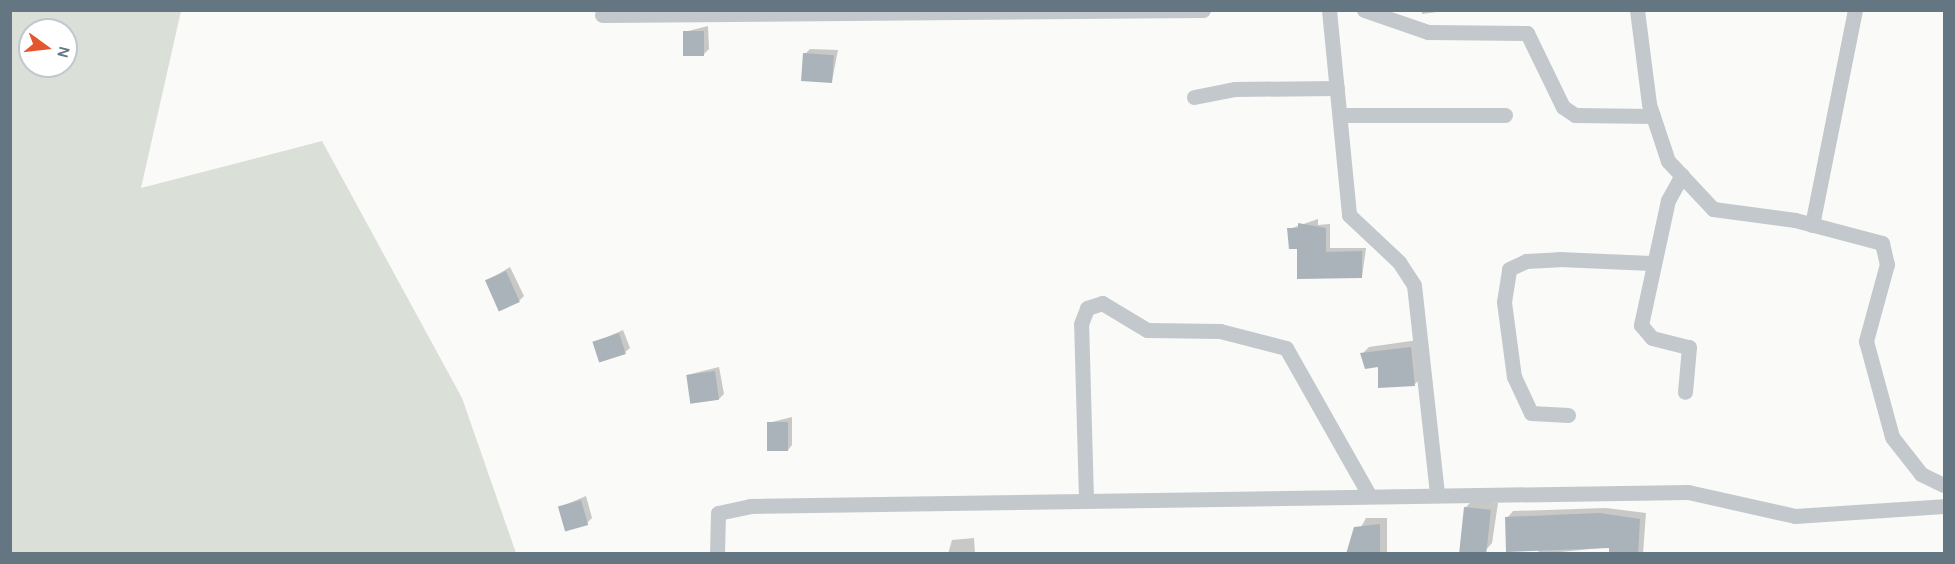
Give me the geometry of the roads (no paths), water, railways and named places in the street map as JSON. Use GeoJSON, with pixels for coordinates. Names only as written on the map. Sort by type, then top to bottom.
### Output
{"type":"FeatureCollection","features":[{"type":"Feature","properties":{"kind":"street"},"geometry":{"type":"LineString","coordinates":[[602,15],[1203,10]]}},
{"type":"Feature","properties":{"kind":"street"},"geometry":{"type":"LineString","coordinates":[[1329,10],[1342,115],[1349,215],[1400,262],[1414,285],[1437,494]]}},
{"type":"Feature","properties":{"kind":"street"},"geometry":{"type":"LineString","coordinates":[[1364,10],[1428,32],[1527,33],[1563,107],[1575,115],[1653,116]]}},
{"type":"Feature","properties":{"kind":"street"},"geometry":{"type":"LineString","coordinates":[[1637,10],[1653,116],[1668,161],[1713,209],[1812,225],[1882,243],[1887,264],[1866,341],[1892,437],[1921,474],[1944,485]]}},
{"type":"Feature","properties":{"kind":"street"},"geometry":{"type":"LineString","coordinates":[[1812,225],[1855,10]]}},
{"type":"Feature","properties":{"kind":"street"},"geometry":{"type":"LineString","coordinates":[[1194,97],[1235,89],[1337,88]]}},
{"type":"Feature","properties":{"kind":"street"},"geometry":{"type":"LineString","coordinates":[[1342,115],[1504,115]]}},
{"type":"Feature","properties":{"kind":"street"},"geometry":{"type":"LineString","coordinates":[[1682,175],[1668,200],[1651,263],[1641,325],[1652,338],[1689,347],[1685,392]]}},
{"type":"Feature","properties":{"kind":"street"},"geometry":{"type":"LineString","coordinates":[[1568,415],[1531,413],[1514,377],[1504,302],[1509,269],[1526,261],[1559,259],[1651,263]]}},
{"type":"Feature","properties":{"kind":"street"},"geometry":{"type":"LineString","coordinates":[[1086,499],[1081,324],[1087,308],[1102,303],[1147,330],[1220,331],[1286,348],[1369,495]]}},
{"type":"Feature","properties":{"kind":"street"},"geometry":{"type":"LineString","coordinates":[[717,554],[718,513],[750,506],[1086,499],[1688,492],[1795,516],[1944,506]]}}]}
